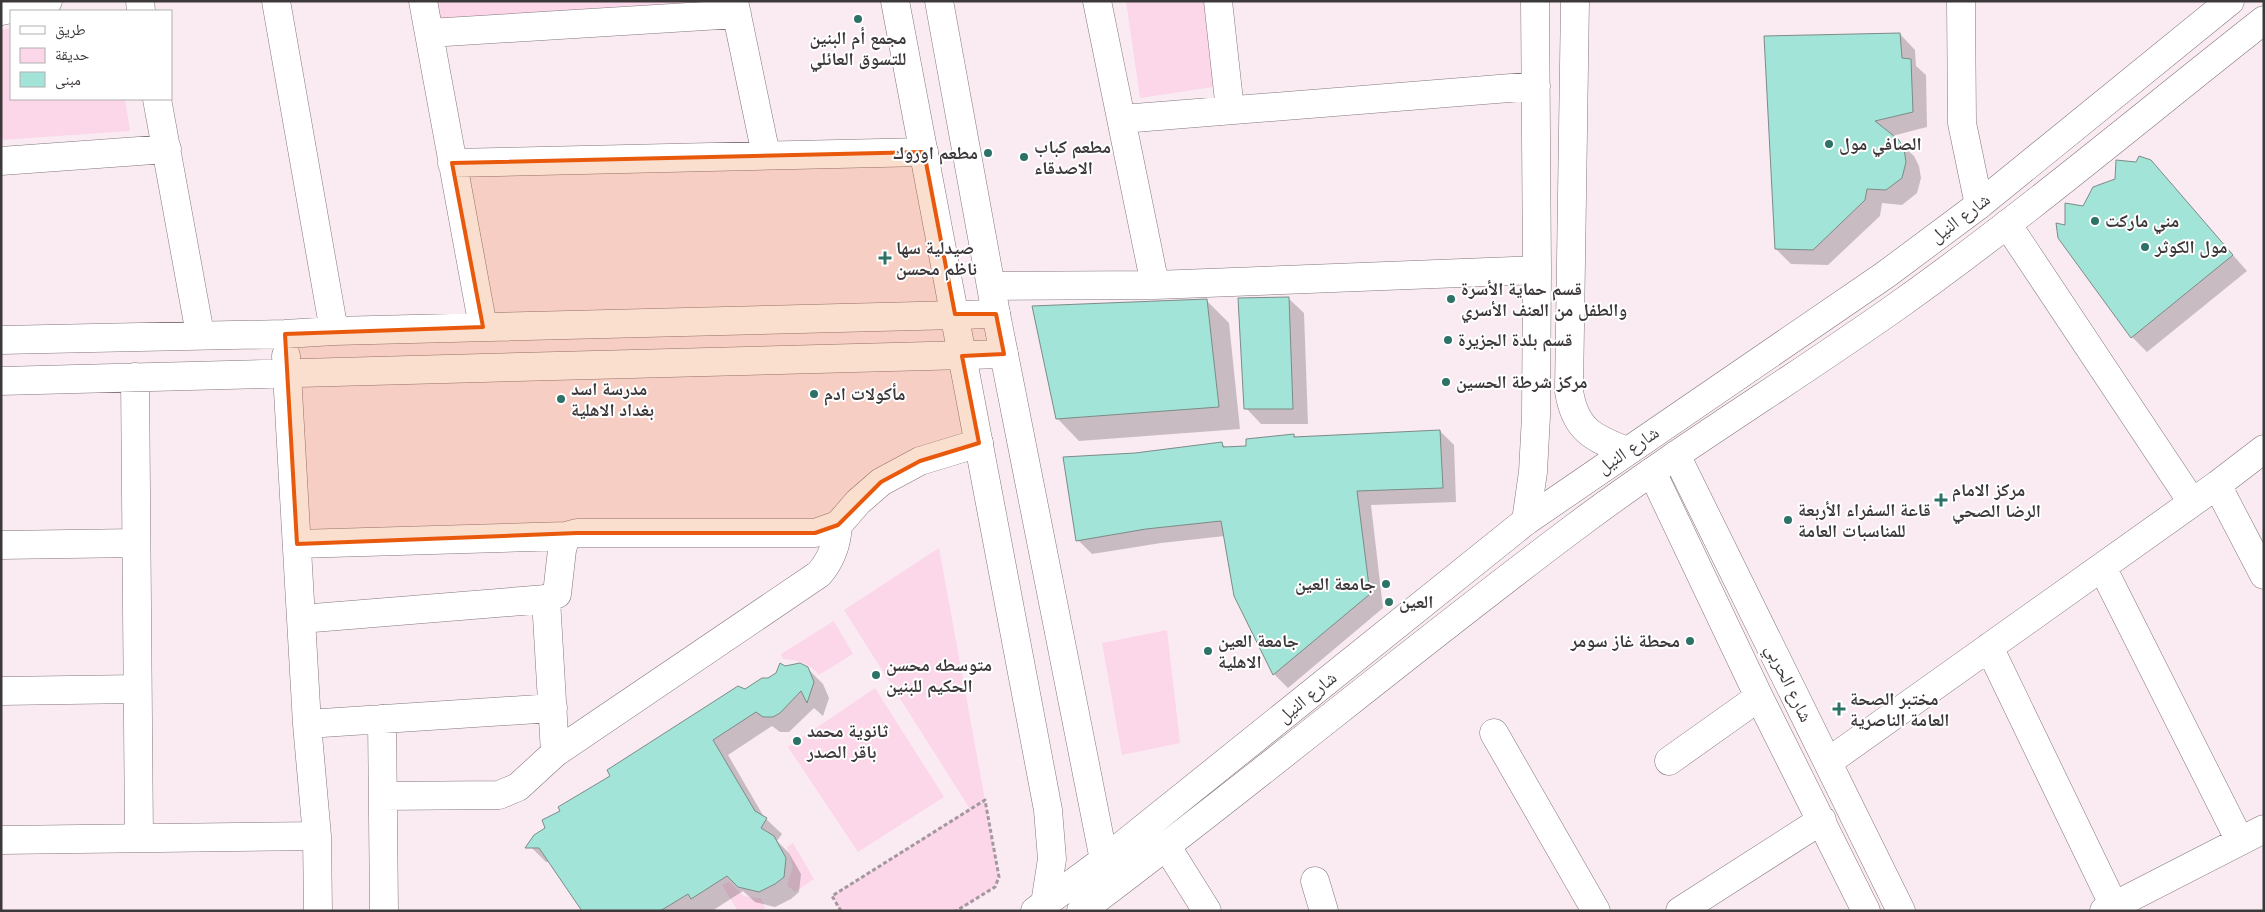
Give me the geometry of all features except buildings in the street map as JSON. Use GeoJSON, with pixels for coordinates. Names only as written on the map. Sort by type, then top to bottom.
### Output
{"type":"FeatureCollection","features":[{"type":"Feature","properties":{"kind":"street"},"geometry":{"type":"LineString","coordinates":[[1,11],[48,1]]}},
{"type":"Feature","properties":{"kind":"street"},"geometry":{"type":"LineString","coordinates":[[276,1],[334,331]]}},
{"type":"Feature","properties":{"kind":"street"},"geometry":{"type":"LineString","coordinates":[[423,1],[483,327]]}},
{"type":"Feature","properties":{"kind":"street"},"geometry":{"type":"LineString","coordinates":[[896,1],[1052,834],[1050,882],[1040,908]]}},
{"type":"Feature","properties":{"kind":"street"},"geometry":{"type":"LineString","coordinates":[[939,1],[996,314],[1104,860]]}},
{"type":"Feature","properties":{"kind":"street"},"geometry":{"type":"LineString","coordinates":[[1098,1],[1155,285]]}},
{"type":"Feature","properties":{"kind":"street"},"geometry":{"type":"LineString","coordinates":[[1218,1],[1230,110]]}},
{"type":"Feature","properties":{"kind":"street"},"geometry":{"type":"LineString","coordinates":[[1526,521],[1533,472],[1537,270],[1535,1]]}},
{"type":"Feature","properties":{"kind":"street"},"geometry":{"type":"LineString","coordinates":[[1575,1],[1569,391],[1572,408],[1577,420],[1588,433],[1600,441],[1627,451]]}},
{"type":"Feature","properties":{"kind":"street"},"geometry":{"type":"LineString","coordinates":[[1961,1],[1962,123],[1979,205]]}},
{"type":"Feature","properties":{"kind":"street","name":"شارع النيل"},"geometry":{"type":"LineString","coordinates":[[1040,908],[1104,860],[1526,521],[1885,275],[1979,205],[2230,1]]}},
{"type":"Feature","properties":{"kind":"street"},"geometry":{"type":"LineString","coordinates":[[429,33],[736,7],[766,155]]}},
{"type":"Feature","properties":{"kind":"street"},"geometry":{"type":"LineString","coordinates":[[1081,911],[1167,846],[1392,667],[1577,525],[1676,455],[1901,304],[2006,224],[2264,20]]}},
{"type":"Feature","properties":{"kind":"street"},"geometry":{"type":"LineString","coordinates":[[1122,120],[1536,86]]}},
{"type":"Feature","properties":{"kind":"street"},"geometry":{"type":"LineString","coordinates":[[157,100],[200,334]]}},
{"type":"Feature","properties":{"kind":"street"},"geometry":{"type":"LineString","coordinates":[[1,161],[167,150]]}},
{"type":"Feature","properties":{"kind":"street"},"geometry":{"type":"LineString","coordinates":[[452,163],[924,152]]}},
{"type":"Feature","properties":{"kind":"street"},"geometry":{"type":"LineString","coordinates":[[2006,224],[2192,502]]}},
{"type":"Feature","properties":{"kind":"street"},"geometry":{"type":"LineString","coordinates":[[992,286],[1155,285],[1537,270]]}},
{"type":"Feature","properties":{"kind":"street"},"geometry":{"type":"LineString","coordinates":[[1885,275],[1901,304]]}},
{"type":"Feature","properties":{"kind":"street"},"geometry":{"type":"LineString","coordinates":[[1,340],[996,314]]}},
{"type":"Feature","properties":{"kind":"street"},"geometry":{"type":"LineString","coordinates":[[285,334],[307,724],[317,836],[318,911]]}},
{"type":"Feature","properties":{"kind":"street"},"geometry":{"type":"LineString","coordinates":[[1,381],[1004,354]]}},
{"type":"Feature","properties":{"kind":"street"},"geometry":{"type":"LineString","coordinates":[[135,377],[139,838]]}},
{"type":"Feature","properties":{"kind":"street"},"geometry":{"type":"LineString","coordinates":[[297,544],[566,536],[577,533],[815,532],[838,525],[858,502],[881,482],[920,461],[979,443]]}},
{"type":"Feature","properties":{"kind":"street"},"geometry":{"type":"LineString","coordinates":[[1828,762],[2217,485],[2264,449]]}},
{"type":"Feature","properties":{"kind":"street","name":"شارع الحربي"},"geometry":{"type":"LineString","coordinates":[[1676,455],[1901,911]]}},
{"type":"Feature","properties":{"kind":"street","name":"شارع الحربي"},"geometry":{"type":"LineString","coordinates":[[1652,472],[1759,697],[1866,911]]}},
{"type":"Feature","properties":{"kind":"street"},"geometry":{"type":"LineString","coordinates":[[2217,485],[2264,574]]}},
{"type":"Feature","properties":{"kind":"street"},"geometry":{"type":"LineString","coordinates":[[1667,504],[1671,492],[1676,488],[1682,487],[1694,491]]}},
{"type":"Feature","properties":{"kind":"street"},"geometry":{"type":"LineString","coordinates":[[383,796],[499,795],[518,787],[555,753],[819,574],[827,565],[837,543],[838,525]]}},
{"type":"Feature","properties":{"kind":"street"},"geometry":{"type":"LineString","coordinates":[[301,619],[546,599],[557,594],[562,550],[566,536]]}},
{"type":"Feature","properties":{"kind":"street"},"geometry":{"type":"LineString","coordinates":[[1,545],[136,543]]}},
{"type":"Feature","properties":{"kind":"street"},"geometry":{"type":"LineString","coordinates":[[1989,648],[2125,905],[2252,835],[2102,567]]}},
{"type":"Feature","properties":{"kind":"street"},"geometry":{"type":"LineString","coordinates":[[546,599],[555,753]]}},
{"type":"Feature","properties":{"kind":"street"},"geometry":{"type":"LineString","coordinates":[[1,691],[137,689]]}},
{"type":"Feature","properties":{"kind":"street"},"geometry":{"type":"LineString","coordinates":[[1669,761],[1759,697]]}},
{"type":"Feature","properties":{"kind":"street"},"geometry":{"type":"LineString","coordinates":[[307,724],[553,708]]}},
{"type":"Feature","properties":{"kind":"street"},"geometry":{"type":"LineString","coordinates":[[382,719],[384,911]]}},
{"type":"Feature","properties":{"kind":"street"},"geometry":{"type":"LineString","coordinates":[[1494,733],[1596,911]]}},
{"type":"Feature","properties":{"kind":"street"},"geometry":{"type":"LineString","coordinates":[[1680,911],[1822,820]]}},
{"type":"Feature","properties":{"kind":"street"},"geometry":{"type":"LineString","coordinates":[[1,840],[317,836]]}},
{"type":"Feature","properties":{"kind":"street"},"geometry":{"type":"LineString","coordinates":[[1167,846],[1207,911]]}},
{"type":"Feature","properties":{"kind":"street"},"geometry":{"type":"LineString","coordinates":[[1315,880],[1324,911]]}},
{"type":"Feature","properties":{"kind":"path"},"geometry":{"type":"LineString","coordinates":[[841,911],[832,896],[985,800],[999,877],[998,883],[995,887],[956,911]]}},
{"type":"Feature","properties":{"kind":"highlighted area"},"geometry":{"type":"Polygon","coordinates":[[[924,152],[955,314],[996,314],[1004,354],[962,356],[979,443],[920,461],[881,482],[838,525],[815,533],[577,533],[297,544],[285,334],[483,327],[452,163],[924,152]]]}},
{"type":"Feature","properties":{"kind":"green space"},"geometry":{"type":"Polygon","coordinates":[[[434,1],[711,1],[711,4],[437,20],[434,1]]]}},
{"type":"Feature","properties":{"kind":"green space"},"geometry":{"type":"Polygon","coordinates":[[[1126,1],[1210,1],[1220,86],[1140,98],[1126,1]]]}},
{"type":"Feature","properties":{"kind":"green space"},"geometry":{"type":"Polygon","coordinates":[[[10,28],[10,100],[125,100],[130,131],[1,140],[1,30],[10,28]]]}},
{"type":"Feature","properties":{"kind":"green space"},"geometry":{"type":"Polygon","coordinates":[[[939,548],[999,877],[995,887],[957,911],[841,911],[832,896],[970,809],[844,610],[939,548]]]}},
{"type":"Feature","properties":{"kind":"green space"},"geometry":{"type":"Polygon","coordinates":[[[834,621],[853,654],[819,675],[803,663],[783,659],[781,654],[834,621]]]}},
{"type":"Feature","properties":{"kind":"green space"},"geometry":{"type":"Polygon","coordinates":[[[1167,630],[1180,743],[1122,755],[1102,643],[1167,630]]]}},
{"type":"Feature","properties":{"kind":"green space"},"geometry":{"type":"Polygon","coordinates":[[[875,688],[944,797],[858,852],[788,747],[875,688]]]}},
{"type":"Feature","properties":{"kind":"green space"},"geometry":{"type":"Polygon","coordinates":[[[793,843],[814,879],[795,892],[787,885],[793,867],[787,847],[793,843]]]}},
{"type":"Feature","properties":{"kind":"green space"},"geometry":{"type":"Polygon","coordinates":[[[729,882],[744,896],[762,899],[765,909],[761,911],[738,911],[722,885],[729,882]]]}},
{"type":"Feature","properties":{"kind":"place","name":"مجمع أم البنين للتسوق العائلي"},"geometry":{"type":"Point","coordinates":[858,19]}},
{"type":"Feature","properties":{"kind":"place","name":"الصافي مول"},"geometry":{"type":"Point","coordinates":[1829,144]}},
{"type":"Feature","properties":{"kind":"place","name":"مطعم اوروك"},"geometry":{"type":"Point","coordinates":[988,153]}},
{"type":"Feature","properties":{"kind":"place","name":"مطعم كباب الاصدقاء"},"geometry":{"type":"Point","coordinates":[1024,157]}},
{"type":"Feature","properties":{"kind":"place","name":"مني ماركت"},"geometry":{"type":"Point","coordinates":[2095,221]}},
{"type":"Feature","properties":{"kind":"place","name":"مول الكوثر"},"geometry":{"type":"Point","coordinates":[2145,247]}},
{"type":"Feature","properties":{"kind":"place","name":"صيدلية سها ناظم محسن"},"geometry":{"type":"Point","coordinates":[885,258]}},
{"type":"Feature","properties":{"kind":"place","name":"قسم حماية الأسرة والطفل من العنف الأسري"},"geometry":{"type":"Point","coordinates":[1451,299]}},
{"type":"Feature","properties":{"kind":"place","name":"قسم بلدة الجزيرة"},"geometry":{"type":"Point","coordinates":[1448,340]}},
{"type":"Feature","properties":{"kind":"place","name":"مركز شرطة الحسين"},"geometry":{"type":"Point","coordinates":[1446,382]}},
{"type":"Feature","properties":{"kind":"place","name":"مأكولات ادم"},"geometry":{"type":"Point","coordinates":[814,394]}},
{"type":"Feature","properties":{"kind":"place","name":"مدرسة اسد بغداد الاهلية"},"geometry":{"type":"Point","coordinates":[561,399]}},
{"type":"Feature","properties":{"kind":"place","name":"مركز الامام الرضا الصحي"},"geometry":{"type":"Point","coordinates":[1941,500]}},
{"type":"Feature","properties":{"kind":"place","name":"قاعة السفراء الأربعة للمناسبات العامة"},"geometry":{"type":"Point","coordinates":[1788,520]}},
{"type":"Feature","properties":{"kind":"place","name":"جامعة العين"},"geometry":{"type":"Point","coordinates":[1386,584]}},
{"type":"Feature","properties":{"kind":"place","name":"العين"},"geometry":{"type":"Point","coordinates":[1389,602]}},
{"type":"Feature","properties":{"kind":"place","name":"محطة غاز سومر"},"geometry":{"type":"Point","coordinates":[1690,641]}},
{"type":"Feature","properties":{"kind":"place","name":"جامعة العين الاهلية"},"geometry":{"type":"Point","coordinates":[1208,651]}},
{"type":"Feature","properties":{"kind":"place","name":"متوسطه محسن الحكيم للبنين"},"geometry":{"type":"Point","coordinates":[876,675]}},
{"type":"Feature","properties":{"kind":"place","name":"مختبر الصحة العامة الناصرية"},"geometry":{"type":"Point","coordinates":[1839,709]}},
{"type":"Feature","properties":{"kind":"place","name":"ثانوية محمد باقر الصدر"},"geometry":{"type":"Point","coordinates":[797,741]}}]}
